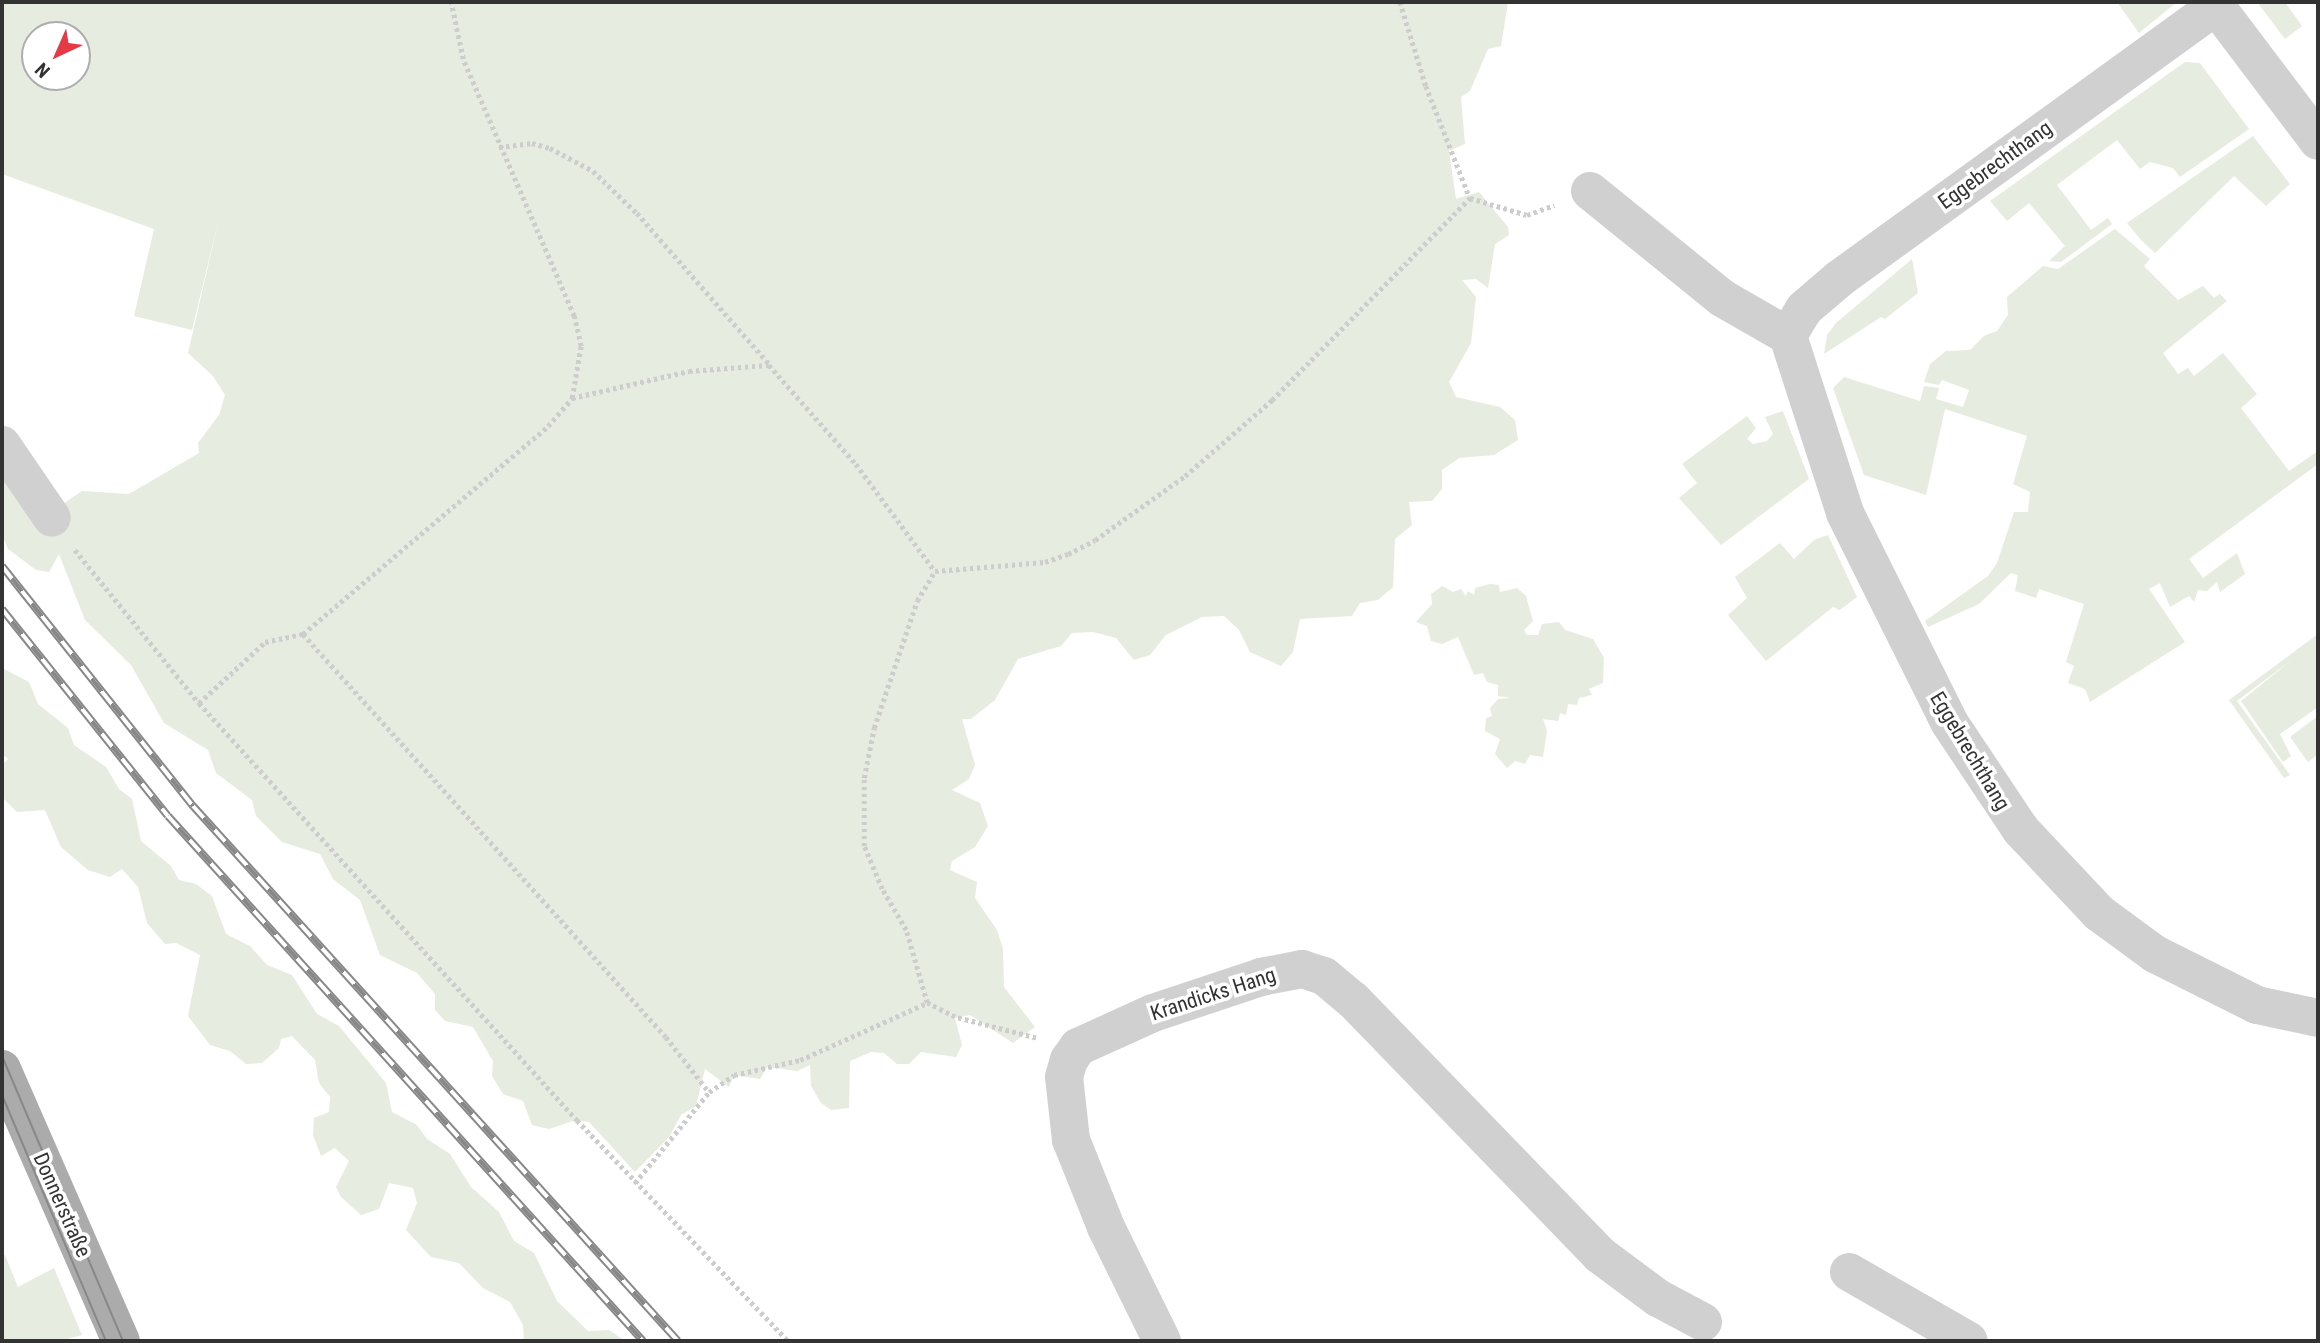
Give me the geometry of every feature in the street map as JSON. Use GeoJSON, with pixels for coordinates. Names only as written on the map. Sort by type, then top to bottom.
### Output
{"type":"FeatureCollection","features":[{"type":"Feature","properties":{"kind":"main road","name":"Donnerstraße"},"geometry":{"type":"LineString","coordinates":[[2,1069],[121,1341]]}},
{"type":"Feature","properties":{"kind":"street"},"geometry":{"type":"LineString","coordinates":[[2214,4],[2318,141]]}},
{"type":"Feature","properties":{"kind":"street","name":"Eggebrechthang"},"geometry":{"type":"LineString","coordinates":[[2214,4],[1839,279],[1804,309],[1788,336],[1845,513],[1949,722],[2021,830],[2099,913],[2155,954],[2257,1005],[2318,1018]]}},
{"type":"Feature","properties":{"kind":"street"},"geometry":{"type":"LineString","coordinates":[[1590,191],[1722,298],[1788,336]]}},
{"type":"Feature","properties":{"kind":"street"},"geometry":{"type":"LineString","coordinates":[[2,444],[52,518]]}},
{"type":"Feature","properties":{"kind":"street","name":"Krandicks Hang"},"geometry":{"type":"LineString","coordinates":[[1078,1047],[1107,1030],[1219,991],[1279,972],[1313,971],[1353,1000],[1600,1255],[1658,1298],[1703,1322]]}},
{"type":"Feature","properties":{"kind":"street"},"geometry":{"type":"LineString","coordinates":[[1078,1047],[1065,1077],[1071,1140],[1106,1227],[1162,1341]]}},
{"type":"Feature","properties":{"kind":"street"},"geometry":{"type":"LineString","coordinates":[[1849,1272],[1969,1341]]}},
{"type":"Feature","properties":{"kind":"path"},"geometry":{"type":"LineString","coordinates":[[199,703],[265,642],[303,634],[548,426],[572,398],[581,346],[574,316],[546,245],[499,147],[459,46],[451,2]]}},
{"type":"Feature","properties":{"kind":"path"},"geometry":{"type":"LineString","coordinates":[[1400,2],[1426,86],[1470,198]]}},
{"type":"Feature","properties":{"kind":"path"},"geometry":{"type":"LineString","coordinates":[[499,147],[532,143],[550,148],[593,171],[637,214],[856,464],[935,571]]}},
{"type":"Feature","properties":{"kind":"path"},"geometry":{"type":"LineString","coordinates":[[1470,198],[1527,215],[1590,191]]}},
{"type":"Feature","properties":{"kind":"path"},"geometry":{"type":"LineString","coordinates":[[935,571],[1045,562],[1096,540],[1185,476],[1272,400],[1470,198]]}},
{"type":"Feature","properties":{"kind":"path"},"geometry":{"type":"LineString","coordinates":[[572,398],[689,371],[769,365]]}},
{"type":"Feature","properties":{"kind":"path"},"geometry":{"type":"LineString","coordinates":[[52,518],[109,597],[199,703],[635,1183],[788,1341]]}},
{"type":"Feature","properties":{"kind":"path"},"geometry":{"type":"LineString","coordinates":[[935,571],[902,637],[878,715],[862,811],[864,846],[882,889],[906,930],[927,1003],[955,1017],[1078,1047]]}},
{"type":"Feature","properties":{"kind":"path"},"geometry":{"type":"LineString","coordinates":[[303,634],[666,1037],[709,1092]]}},
{"type":"Feature","properties":{"kind":"path"},"geometry":{"type":"LineString","coordinates":[[635,1183],[709,1092],[734,1075],[800,1060],[927,1003]]}},
{"type":"Feature","properties":{"kind":"shaded area"},"geometry":{"type":"Polygon","coordinates":[[[2,2],[1508,2],[1501,46],[1488,49],[1470,91],[1461,97],[1465,144],[1449,151],[1456,199],[1479,192],[1508,227],[1509,235],[1495,244],[1488,288],[1476,279],[1462,280],[1476,297],[1471,343],[1449,382],[1456,397],[1500,407],[1515,420],[1518,440],[1494,455],[1459,458],[1442,470],[1442,489],[1432,501],[1409,502],[1412,525],[1395,539],[1393,587],[1378,600],[1360,603],[1352,616],[1300,619],[1293,652],[1281,666],[1250,652],[1239,630],[1224,616],[1202,617],[1166,635],[1150,655],[1134,660],[1116,638],[1093,632],[1072,633],[1061,646],[1018,659],[995,700],[971,719],[962,719],[975,765],[969,779],[952,790],[980,803],[988,826],[975,847],[952,861],[950,870],[977,882],[975,898],[997,930],[1003,949],[1004,987],[1035,1027],[1013,1043],[970,1015],[955,1018],[962,1045],[956,1057],[921,1052],[909,1064],[897,1064],[884,1053],[871,1052],[850,1061],[849,1108],[831,1110],[821,1103],[811,1086],[810,1065],[797,1071],[767,1067],[760,1079],[734,1075],[729,1087],[705,1069],[696,1106],[681,1115],[669,1137],[635,1172],[589,1122],[576,1120],[549,1129],[532,1125],[523,1101],[503,1094],[492,1076],[493,1061],[473,1027],[445,1021],[435,1010],[435,994],[417,973],[380,955],[360,900],[333,879],[320,854],[282,842],[256,816],[252,800],[216,773],[208,750],[164,723],[131,665],[85,620],[59,554],[49,572],[36,570],[8,549],[2,534],[2,431],[63,504],[82,491],[129,494],[199,453],[198,443],[219,415],[225,395],[213,376],[188,353],[221,210],[192,330],[134,316],[154,229],[2,174],[2,2]]]}},
{"type":"Feature","properties":{"kind":"shaded area"},"geometry":{"type":"Polygon","coordinates":[[[2117,2],[2177,2],[2139,33],[2117,2]]]}},
{"type":"Feature","properties":{"kind":"shaded area"},"geometry":{"type":"Polygon","coordinates":[[[2257,2],[2285,2],[2302,26],[2285,39],[2257,2]]]}},
{"type":"Feature","properties":{"kind":"shaded area"},"geometry":{"type":"Polygon","coordinates":[[[2185,62],[2200,63],[2249,129],[2180,177],[2173,168],[2150,162],[2140,169],[2117,140],[2057,185],[2091,230],[2108,218],[2112,224],[2061,262],[2049,261],[2065,246],[2029,203],[2007,221],[1990,201],[2185,62]]]}},
{"type":"Feature","properties":{"kind":"shaded area"},"geometry":{"type":"Polygon","coordinates":[[[2253,136],[2290,184],[2266,206],[2234,176],[2155,253],[2127,223],[2253,136]]]}},
{"type":"Feature","properties":{"kind":"shaded area"},"geometry":{"type":"Polygon","coordinates":[[[2115,229],[2150,259],[2144,266],[2178,300],[2203,286],[2214,298],[2220,294],[2227,301],[2163,353],[2178,374],[2188,368],[2194,376],[2223,353],[2257,394],[2241,408],[2289,471],[2318,451],[2318,464],[2189,559],[2203,578],[2237,553],[2245,574],[2220,592],[2217,582],[2207,591],[2198,590],[2194,602],[2189,596],[2170,607],[2160,583],[2149,589],[2185,642],[2090,702],[2085,689],[2068,683],[2074,666],[2066,662],[2084,604],[2039,589],[2036,598],[2015,591],[2018,575],[2011,573],[1979,604],[1928,627],[1925,621],[1988,576],[1997,563],[2014,512],[2028,512],[2030,492],[2013,484],[2027,436],[1945,409],[1926,495],[1864,475],[1833,388],[1844,377],[1920,401],[1924,386],[1939,388],[1936,399],[1963,407],[1969,390],[1942,380],[1939,385],[1924,382],[1930,364],[1946,351],[1970,350],[1984,336],[1997,331],[2008,315],[2007,297],[2043,266],[2058,269],[2115,229]]]}},
{"type":"Feature","properties":{"kind":"shaded area"},"geometry":{"type":"Polygon","coordinates":[[[1912,259],[1918,293],[1885,319],[1881,317],[1824,354],[1827,335],[1836,323],[1912,259]]]}},
{"type":"Feature","properties":{"kind":"shaded area"},"geometry":{"type":"Polygon","coordinates":[[[1783,411],[1809,479],[1721,545],[1679,498],[1697,483],[1682,464],[1747,416],[1756,428],[1747,439],[1753,444],[1767,441],[1773,434],[1765,417],[1783,411]]]}},
{"type":"Feature","properties":{"kind":"shaded area"},"geometry":{"type":"Polygon","coordinates":[[[1828,535],[1857,597],[1840,610],[1833,607],[1766,661],[1728,615],[1747,598],[1735,577],[1780,543],[1794,559],[1814,540],[1828,535]]]}},
{"type":"Feature","properties":{"kind":"shaded area"},"geometry":{"type":"Polygon","coordinates":[[[1490,584],[1499,585],[1500,592],[1517,588],[1526,596],[1533,621],[1524,630],[1527,635],[1538,635],[1542,624],[1559,622],[1565,630],[1593,639],[1604,658],[1603,683],[1589,689],[1592,695],[1579,698],[1577,705],[1568,704],[1566,715],[1560,713],[1558,721],[1543,719],[1547,731],[1543,757],[1530,755],[1525,764],[1515,761],[1507,768],[1495,754],[1500,739],[1485,731],[1486,718],[1492,716],[1490,708],[1498,699],[1511,698],[1498,696],[1498,685],[1487,682],[1483,673],[1474,675],[1458,637],[1442,644],[1431,641],[1427,626],[1416,622],[1432,604],[1431,594],[1442,586],[1453,592],[1461,589],[1466,596],[1468,591],[1474,595],[1475,588],[1490,584]]]}},
{"type":"Feature","properties":{"kind":"shaded area"},"geometry":{"type":"Polygon","coordinates":[[[2318,634],[2318,707],[2280,734],[2291,756],[2283,762],[2241,701],[2293,659],[2237,701],[2290,775],[2284,778],[2229,700],[2318,634]]]}},
{"type":"Feature","properties":{"kind":"shaded area"},"geometry":{"type":"Polygon","coordinates":[[[2,668],[29,682],[38,704],[68,728],[74,745],[106,767],[119,789],[132,799],[141,841],[171,866],[179,880],[196,884],[212,896],[226,934],[250,946],[267,965],[292,975],[317,1014],[339,1026],[386,1083],[392,1112],[417,1125],[427,1139],[450,1154],[471,1187],[499,1212],[514,1241],[534,1253],[557,1301],[588,1331],[609,1330],[625,1341],[524,1341],[523,1325],[510,1302],[483,1288],[459,1263],[431,1257],[406,1230],[417,1203],[413,1188],[389,1183],[379,1209],[361,1215],[341,1197],[336,1187],[349,1161],[335,1148],[321,1156],[313,1135],[314,1118],[329,1112],[330,1097],[319,1083],[315,1060],[292,1036],[281,1039],[279,1048],[262,1063],[246,1064],[230,1051],[210,1045],[188,1016],[200,955],[176,943],[165,944],[147,923],[138,887],[122,869],[110,877],[88,870],[61,847],[45,810],[17,812],[2,797],[2,765],[8,759],[2,754],[2,668]]]}},
{"type":"Feature","properties":{"kind":"shaded area"},"geometry":{"type":"Polygon","coordinates":[[[2318,716],[2318,754],[2308,762],[2290,737],[2318,716]]]}},
{"type":"Feature","properties":{"kind":"shaded area"},"geometry":{"type":"Polygon","coordinates":[[[5,1255],[18,1287],[54,1268],[82,1335],[60,1341],[2,1341],[2,1257],[5,1255]]]}},
{"type":"Feature","properties":{"kind":"tram line"},"geometry":{"type":"LineString","coordinates":[[2,1056],[123,1341]]}},
{"type":"Feature","properties":{"kind":"tram line"},"geometry":{"type":"LineString","coordinates":[[2,1095],[106,1341]]}},
{"type":"Feature","properties":{"kind":"railway"},"geometry":{"type":"LineString","coordinates":[[2,566],[193,806],[678,1341]]}},
{"type":"Feature","properties":{"kind":"railway"},"geometry":{"type":"LineString","coordinates":[[2,609],[168,816],[643,1341]]}}]}
